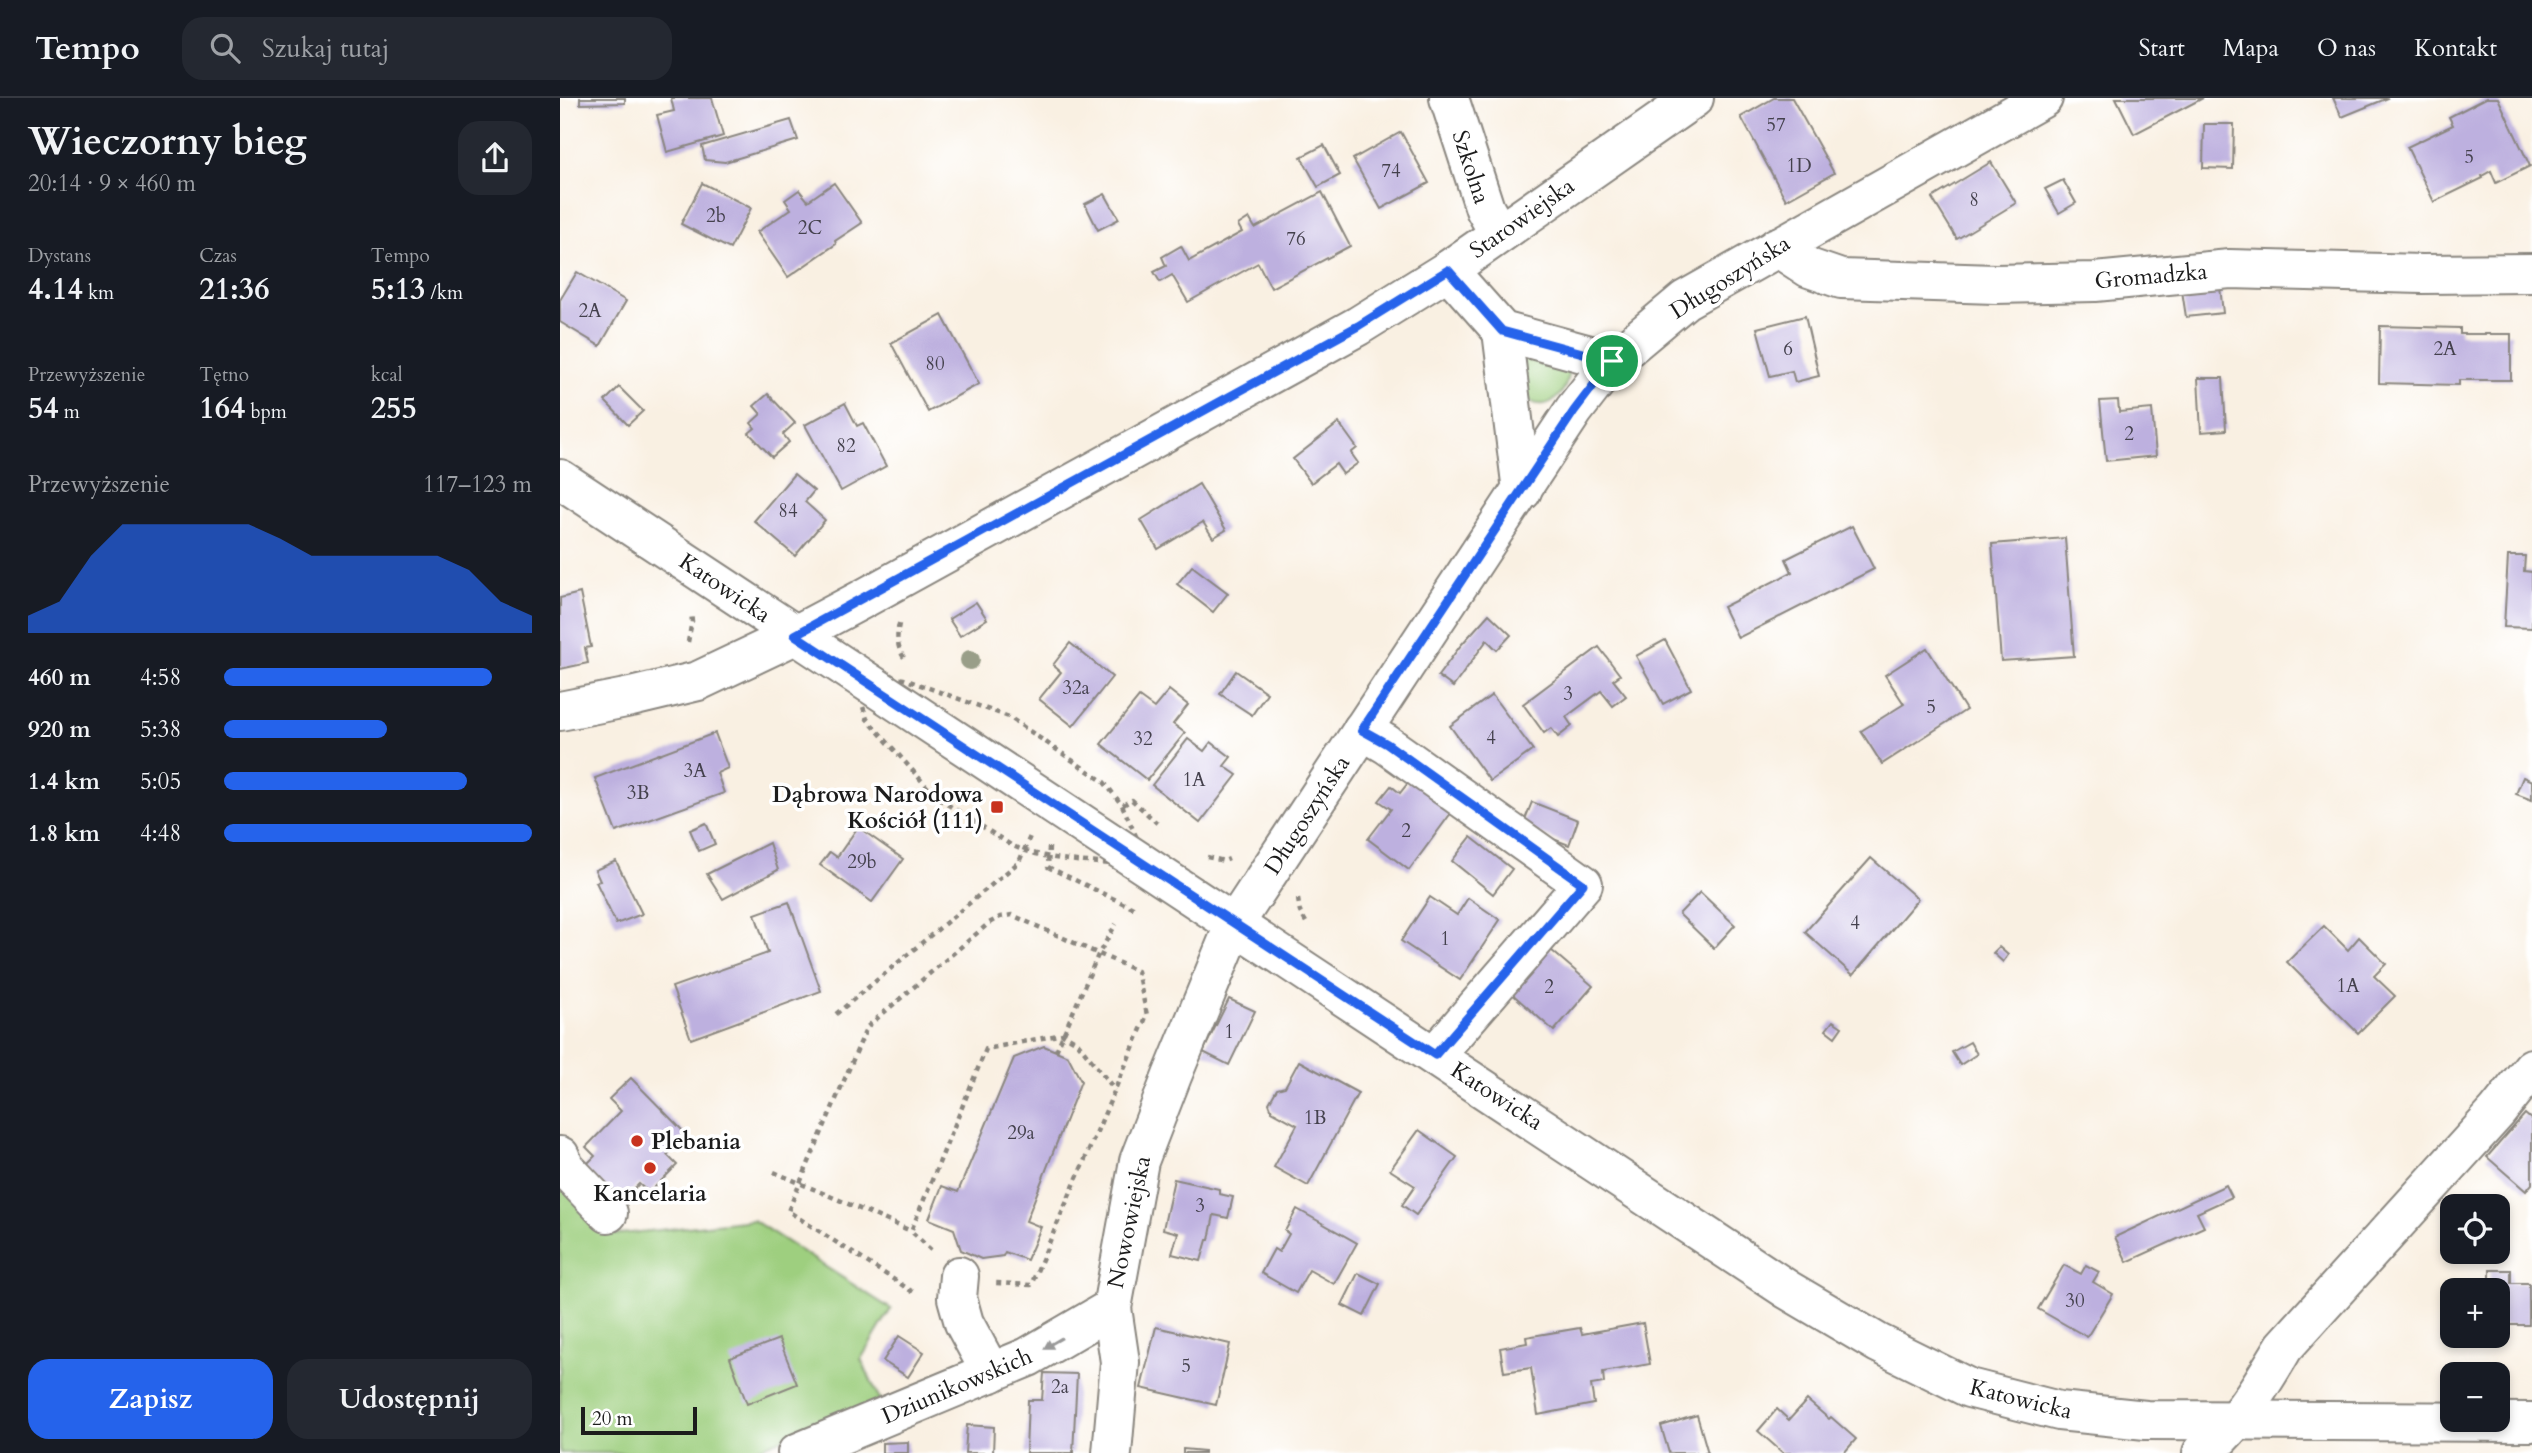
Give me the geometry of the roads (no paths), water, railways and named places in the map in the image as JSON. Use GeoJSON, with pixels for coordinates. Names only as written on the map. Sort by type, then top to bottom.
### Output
{"type":"FeatureCollection","features":[{"type":"Feature","properties":{"kind":"street","name":"Szkolna"},"geometry":{"type":"LineString","coordinates":[[1449,98],[1485,209],[1499,234]]}},
{"type":"Feature","properties":{"kind":"street","name":"Starowiejska"},"geometry":{"type":"LineString","coordinates":[[560,711],[698,681],[795,635],[1358,326],[1448,270],[1694,98]]}},
{"type":"Feature","properties":{"kind":"street","name":"Długoszyńska"},"geometry":{"type":"LineString","coordinates":[[1236,923],[1574,411],[1612,361],[1685,300],[2043,98]]}},
{"type":"Feature","properties":{"kind":"street","name":"Gromadzka"},"geometry":{"type":"LineString","coordinates":[[1777,247],[1810,268],[1841,279],[1969,284],[2095,282],[2230,269],[2422,274],[2532,273]]}},
{"type":"Feature","properties":{"kind":"street"},"geometry":{"type":"LineString","coordinates":[[1448,270],[1502,331],[1612,361]]}},
{"type":"Feature","properties":{"kind":"street"},"geometry":{"type":"LineString","coordinates":[[1502,331],[1522,491]]}},
{"type":"Feature","properties":{"kind":"street","name":"Katowicka"},"geometry":{"type":"LineString","coordinates":[[560,479],[1788,1290],[1878,1343],[1969,1388],[2059,1411],[2146,1420],[2525,1433]]}},
{"type":"Feature","properties":{"kind":"street"},"geometry":{"type":"LineString","coordinates":[[1362,730],[1387,744],[1583,884],[1435,1055]]}},
{"type":"Feature","properties":{"kind":"street","name":"Nowowiejska"},"geometry":{"type":"LineString","coordinates":[[1112,1453],[1119,1363],[1112,1308],[1139,1160],[1171,1076],[1236,923]]}},
{"type":"Feature","properties":{"kind":"street"},"geometry":{"type":"LineString","coordinates":[[2202,1453],[2216,1443],[2260,1387],[2284,1347],[2497,1112],[2532,1068]]}},
{"type":"Feature","properties":{"kind":"street"},"geometry":{"type":"LineString","coordinates":[[560,1156],[565,1168],[608,1213]]}},
{"type":"Feature","properties":{"kind":"street"},"geometry":{"type":"LineString","coordinates":[[959,1276],[957,1297],[964,1323],[991,1373]]}},
{"type":"Feature","properties":{"kind":"street","name":"Dziunikowskich"},"geometry":{"type":"LineString","coordinates":[[797,1453],[1028,1357],[1112,1308]]}},
{"type":"Feature","properties":{"kind":"place","name":"Dąbrowa Narodowa Kościół (111)"},"geometry":{"type":"Point","coordinates":[997,807]}},
{"type":"Feature","properties":{"kind":"place","name":"Plebania"},"geometry":{"type":"Point","coordinates":[637,1141]}},
{"type":"Feature","properties":{"kind":"place","name":"Kancelaria"},"geometry":{"type":"Point","coordinates":[650,1168]}}]}
